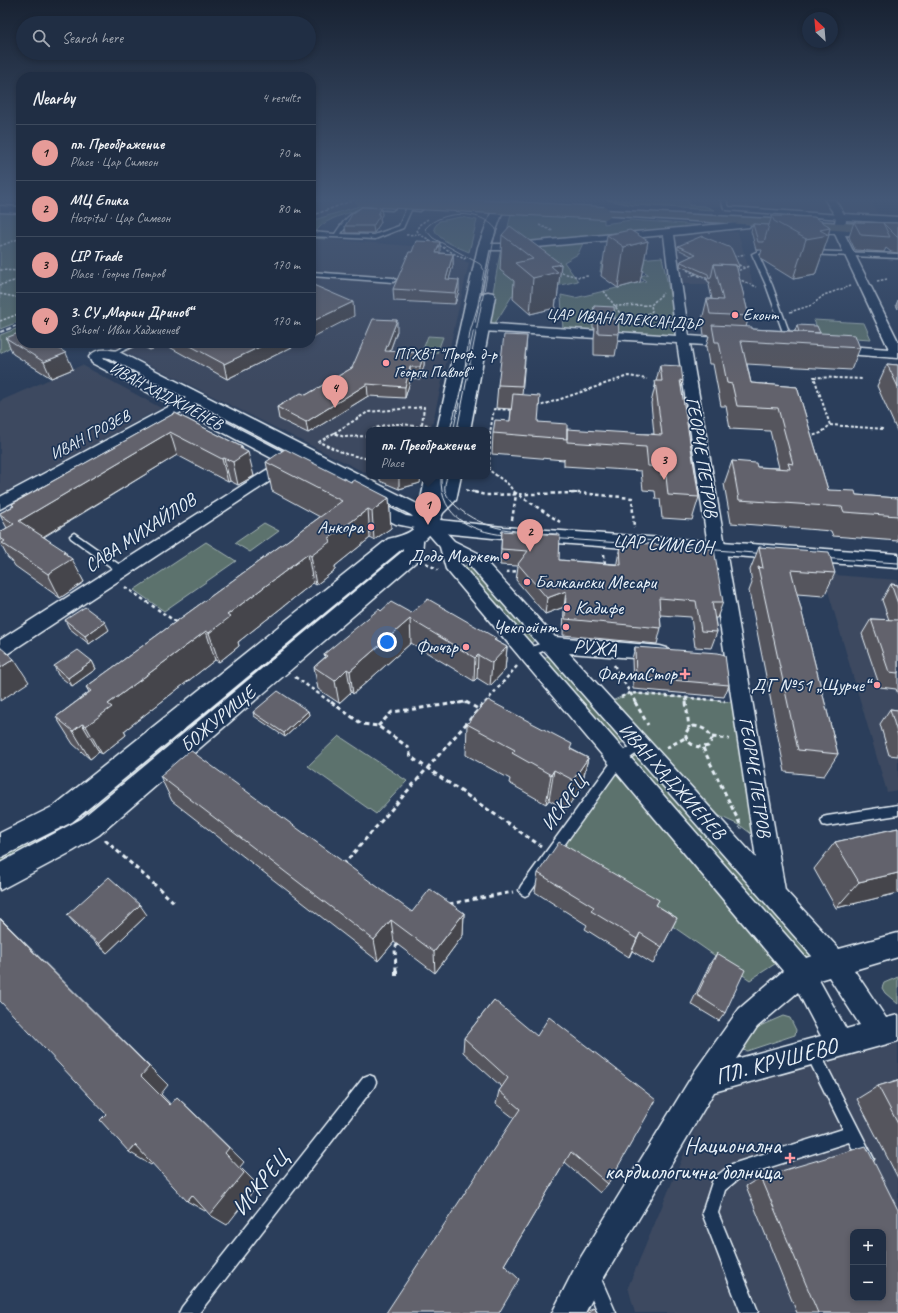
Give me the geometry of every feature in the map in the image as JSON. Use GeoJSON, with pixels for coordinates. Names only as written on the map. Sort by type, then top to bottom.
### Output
{"type":"FeatureCollection","features":[{"type":"Feature","properties":{"kind":"street"},"geometry":{"type":"LineString","coordinates":[[440,427],[467,326],[487,261]]}},
{"type":"Feature","properties":{"kind":"street"},"geometry":{"type":"LineString","coordinates":[[851,261],[898,354]]}},
{"type":"Feature","properties":{"kind":"street","name":"ГЕОРЧЕ ПЕТРОВ"},"geometry":{"type":"LineString","coordinates":[[672,264],[717,548],[728,659],[743,703],[774,895]]}},
{"type":"Feature","properties":{"kind":"street"},"geometry":{"type":"LineString","coordinates":[[463,427],[491,283]]}},
{"type":"Feature","properties":{"kind":"street","name":"ЦАР ИВАН АЛЕКСАНДЪР"},"geometry":{"type":"LineString","coordinates":[[467,326],[745,344]]}},
{"type":"Feature","properties":{"kind":"street"},"geometry":{"type":"LineString","coordinates":[[776,346],[795,347]]}},
{"type":"Feature","properties":{"kind":"street"},"geometry":{"type":"LineString","coordinates":[[822,349],[898,354]]}},
{"type":"Feature","properties":{"kind":"street","name":"ИВАН ХАДЖИЕНЕВ"},"geometry":{"type":"LineString","coordinates":[[310,472],[296,457],[196,397],[112,354],[102,353],[97,356],[96,359],[182,405],[296,457],[417,511],[426,525],[448,545],[472,557],[604,705],[649,738],[734,850],[834,962],[889,1031]]}},
{"type":"Feature","properties":{"kind":"street","name":"ИВАН ГРОЗЕВ"},"geometry":{"type":"LineString","coordinates":[[0,504],[196,397]]}},
{"type":"Feature","properties":{"kind":"street","name":"САВА МИХАЙЛОВ"},"geometry":{"type":"LineString","coordinates":[[0,649],[296,457]]}},
{"type":"Feature","properties":{"kind":"street"},"geometry":{"type":"LineString","coordinates":[[426,525],[434,479]]}},
{"type":"Feature","properties":{"kind":"street"},"geometry":{"type":"LineString","coordinates":[[426,525],[447,500],[451,479]]}},
{"type":"Feature","properties":{"kind":"street"},"geometry":{"type":"LineString","coordinates":[[356,496],[402,520],[426,525]]}},
{"type":"Feature","properties":{"kind":"street","name":"ЦАР СИМЕОН"},"geometry":{"type":"LineString","coordinates":[[426,525],[503,533],[898,561]]}},
{"type":"Feature","properties":{"kind":"street","name":"БОЖУРИЩЕ"},"geometry":{"type":"LineString","coordinates":[[0,877],[64,843],[90,827],[187,755],[280,666],[412,554],[426,525]]}},
{"type":"Feature","properties":{"kind":"street","name":"БОЖУРИЩЕ"},"geometry":{"type":"LineString","coordinates":[[0,846],[63,814],[395,544],[426,525]]}},
{"type":"Feature","properties":{"kind":"street","name":"ИВАН ХАДЖИЕНЕВ"},"geometry":{"type":"LineString","coordinates":[[448,545],[452,565],[801,972],[840,1044]]}},
{"type":"Feature","properties":{"kind":"street","name":"РУЖА"},"geometry":{"type":"LineString","coordinates":[[550,644],[681,655]]}},
{"type":"Feature","properties":{"kind":"street","name":"ПЛ. КРУШЕВО"},"geometry":{"type":"LineString","coordinates":[[705,1080],[748,1018],[801,972],[898,945]]}},
{"type":"Feature","properties":{"kind":"street","name":"ПЛ. КРУШЕВО"},"geometry":{"type":"LineString","coordinates":[[705,1080],[889,1031]]}},
{"type":"Feature","properties":{"kind":"street"},"geometry":{"type":"LineString","coordinates":[[568,1313],[590,1272],[705,1080]]}},
{"type":"Feature","properties":{"kind":"lane"},"geometry":{"type":"LineString","coordinates":[[758,261],[780,316],[795,347]]}},
{"type":"Feature","properties":{"kind":"lane"},"geometry":{"type":"LineString","coordinates":[[316,274],[394,280]]}},
{"type":"Feature","properties":{"kind":"lane"},"geometry":{"type":"LineString","coordinates":[[112,354],[123,348]]}},
{"type":"Feature","properties":{"kind":"lane"},"geometry":{"type":"LineString","coordinates":[[74,536],[116,574]]}},
{"type":"Feature","properties":{"kind":"lane"},"geometry":{"type":"LineString","coordinates":[[528,653],[550,644]]}},
{"type":"Feature","properties":{"kind":"lane","name":"ИСКРЕЦ"},"geometry":{"type":"LineString","coordinates":[[525,890],[619,760],[649,738]]}},
{"type":"Feature","properties":{"kind":"lane"},"geometry":{"type":"LineString","coordinates":[[827,821],[898,810]]}},
{"type":"Feature","properties":{"kind":"lane"},"geometry":{"type":"LineString","coordinates":[[812,1052],[874,1175]]}},
{"type":"Feature","properties":{"kind":"lane","name":"ИСКРЕЦ"},"geometry":{"type":"LineString","coordinates":[[188,1313],[368,1082]]}},
{"type":"Feature","properties":{"kind":"lane"},"geometry":{"type":"LineString","coordinates":[[749,1311],[710,1213],[719,1185],[738,1170],[853,1133]]}},
{"type":"Feature","properties":{"kind":"lane"},"geometry":{"type":"LineString","coordinates":[[590,1272],[606,1313]]}},
{"type":"Feature","properties":{"kind":"path"},"geometry":{"type":"LineString","coordinates":[[734,272],[757,261]]}},
{"type":"Feature","properties":{"kind":"path"},"geometry":{"type":"LineString","coordinates":[[733,262],[764,276]]}},
{"type":"Feature","properties":{"kind":"path"},"geometry":{"type":"LineString","coordinates":[[672,264],[713,282]]}},
{"type":"Feature","properties":{"kind":"path"},"geometry":{"type":"LineString","coordinates":[[0,270],[16,271]]}},
{"type":"Feature","properties":{"kind":"path"},"geometry":{"type":"LineString","coordinates":[[551,271],[580,277],[588,276]]}},
{"type":"Feature","properties":{"kind":"path"},"geometry":{"type":"LineString","coordinates":[[651,305],[674,283],[700,271]]}},
{"type":"Feature","properties":{"kind":"path"},"geometry":{"type":"LineString","coordinates":[[736,278],[772,294]]}},
{"type":"Feature","properties":{"kind":"path"},"geometry":{"type":"LineString","coordinates":[[0,285],[16,280]]}},
{"type":"Feature","properties":{"kind":"path"},"geometry":{"type":"LineString","coordinates":[[780,316],[812,305],[824,295],[861,283]]}},
{"type":"Feature","properties":{"kind":"path"},"geometry":{"type":"LineString","coordinates":[[604,291],[624,320],[638,325]]}},
{"type":"Feature","properties":{"kind":"path"},"geometry":{"type":"LineString","coordinates":[[0,294],[16,297]]}},
{"type":"Feature","properties":{"kind":"path"},"geometry":{"type":"LineString","coordinates":[[615,306],[651,305]]}},
{"type":"Feature","properties":{"kind":"path"},"geometry":{"type":"LineString","coordinates":[[631,322],[652,311],[651,305]]}},
{"type":"Feature","properties":{"kind":"path"},"geometry":{"type":"LineString","coordinates":[[0,321],[16,315]]}},
{"type":"Feature","properties":{"kind":"path"},"geometry":{"type":"LineString","coordinates":[[624,320],[637,320]]}},
{"type":"Feature","properties":{"kind":"path"},"geometry":{"type":"LineString","coordinates":[[537,408],[628,376],[647,379]]}},
{"type":"Feature","properties":{"kind":"path"},"geometry":{"type":"LineString","coordinates":[[830,425],[814,377],[863,379]]}},
{"type":"Feature","properties":{"kind":"path"},"geometry":{"type":"LineString","coordinates":[[366,458],[346,454],[320,442],[368,412],[424,407],[422,424],[418,427]]}},
{"type":"Feature","properties":{"kind":"path"},"geometry":{"type":"LineString","coordinates":[[490,434],[494,409],[522,411]]}},
{"type":"Feature","properties":{"kind":"path"},"geometry":{"type":"LineString","coordinates":[[382,427],[391,424],[410,424],[415,427]]}},
{"type":"Feature","properties":{"kind":"path"},"geometry":{"type":"LineString","coordinates":[[422,424],[440,427]]}},
{"type":"Feature","properties":{"kind":"path"},"geometry":{"type":"LineString","coordinates":[[807,437],[821,433],[830,425],[884,429]]}},
{"type":"Feature","properties":{"kind":"path"},"geometry":{"type":"LineString","coordinates":[[334,433],[344,437],[366,435]]}},
{"type":"Feature","properties":{"kind":"path"},"geometry":{"type":"LineString","coordinates":[[490,471],[508,484],[516,495],[560,522]]}},
{"type":"Feature","properties":{"kind":"path"},"geometry":{"type":"LineString","coordinates":[[466,490],[485,495],[579,493],[632,498],[634,528]]}},
{"type":"Feature","properties":{"kind":"path"},"geometry":{"type":"LineString","coordinates":[[514,518],[516,495]]}},
{"type":"Feature","properties":{"kind":"path"},"geometry":{"type":"LineString","coordinates":[[604,552],[606,572]]}},
{"type":"Feature","properties":{"kind":"path"},"geometry":{"type":"LineString","coordinates":[[426,563],[437,570]]}},
{"type":"Feature","properties":{"kind":"path"},"geometry":{"type":"LineString","coordinates":[[488,575],[514,571],[522,572]]}},
{"type":"Feature","properties":{"kind":"path"},"geometry":{"type":"LineString","coordinates":[[116,574],[181,625]]}},
{"type":"Feature","properties":{"kind":"path"},"geometry":{"type":"LineString","coordinates":[[341,867],[528,653]]}},
{"type":"Feature","properties":{"kind":"path"},"geometry":{"type":"LineString","coordinates":[[280,666],[362,724],[378,726],[408,747],[411,757],[542,846],[557,846]]}},
{"type":"Feature","properties":{"kind":"path"},"geometry":{"type":"LineString","coordinates":[[616,670],[630,693],[649,738],[664,749]]}},
{"type":"Feature","properties":{"kind":"path"},"geometry":{"type":"LineString","coordinates":[[604,705],[630,693],[743,703]]}},
{"type":"Feature","properties":{"kind":"path"},"geometry":{"type":"LineString","coordinates":[[686,698],[689,728]]}},
{"type":"Feature","properties":{"kind":"path"},"geometry":{"type":"LineString","coordinates":[[378,726],[392,712],[466,702],[485,713]]}},
{"type":"Feature","properties":{"kind":"path"},"geometry":{"type":"LineString","coordinates":[[693,726],[704,728],[711,735],[711,743],[703,748],[698,748],[688,742],[685,734],[689,728],[693,726]]}},
{"type":"Feature","properties":{"kind":"path"},"geometry":{"type":"LineString","coordinates":[[703,748],[741,826],[734,850]]}},
{"type":"Feature","properties":{"kind":"path"},"geometry":{"type":"LineString","coordinates":[[90,827],[176,904]]}},
{"type":"Feature","properties":{"kind":"path"},"geometry":{"type":"LineString","coordinates":[[448,904],[525,890]]}},
{"type":"Feature","properties":{"kind":"path"},"geometry":{"type":"LineString","coordinates":[[396,979],[395,948],[403,937]]}},
{"type":"Feature","properties":{"kind":"shaded area"},"geometry":{"type":"Polygon","coordinates":[[[316,261],[465,261],[469,263],[432,427],[366,427],[366,471],[364,472],[116,348],[316,348],[316,261]]]}},
{"type":"Feature","properties":{"kind":"shaded area"},"geometry":{"type":"Polygon","coordinates":[[[678,261],[746,261],[753,284],[682,284],[678,261]]]}},
{"type":"Feature","properties":{"kind":"shaded area"},"geometry":{"type":"Polygon","coordinates":[[[82,365],[161,408],[0,495],[0,401],[82,365]]]}},
{"type":"Feature","properties":{"kind":"shaded area","name":"ДГ №51 „Щурче“"},"geometry":{"type":"Polygon","coordinates":[[[823,574],[898,580],[898,790],[887,792],[823,574]]]}},
{"type":"Feature","properties":{"kind":"shaded area","name":"Национална кардиологична болница"},"geometry":{"type":"Polygon","coordinates":[[[898,1035],[898,1313],[635,1313],[628,1287],[713,1085],[898,1035]]]}},
{"type":"Feature","properties":{"kind":"green space"},"geometry":{"type":"Polygon","coordinates":[[[0,261],[16,261],[16,323],[0,329],[0,261]]]}},
{"type":"Feature","properties":{"kind":"green space"},"geometry":{"type":"Polygon","coordinates":[[[499,261],[565,261],[564,262],[578,281],[512,296],[494,325],[487,325],[499,261]]]}},
{"type":"Feature","properties":{"kind":"green space"},"geometry":{"type":"Polygon","coordinates":[[[663,261],[679,338],[563,330],[561,295],[575,298],[646,281],[640,276],[648,274],[635,266],[600,272],[602,262],[663,261]]]}},
{"type":"Feature","properties":{"kind":"green space"},"geometry":{"type":"Polygon","coordinates":[[[814,320],[864,323],[871,339],[820,336],[814,320]]]}},
{"type":"Feature","properties":{"kind":"green space"},"geometry":{"type":"Polygon","coordinates":[[[16,329],[16,344],[0,353],[0,335],[16,329]]]}},
{"type":"Feature","properties":{"kind":"green space"},"geometry":{"type":"Polygon","coordinates":[[[428,336],[443,337],[437,353],[422,352],[428,336]]]}},
{"type":"Feature","properties":{"kind":"green space"},"geometry":{"type":"Polygon","coordinates":[[[264,523],[279,531],[250,552],[235,543],[264,523]]]}},
{"type":"Feature","properties":{"kind":"green space"},"geometry":{"type":"Polygon","coordinates":[[[206,542],[236,561],[164,611],[134,590],[206,542]]]}},
{"type":"Feature","properties":{"kind":"green space"},"geometry":{"type":"Polygon","coordinates":[[[393,554],[397,557],[90,814],[86,814],[82,811],[393,554]]]}},
{"type":"Feature","properties":{"kind":"green space"},"geometry":{"type":"Polygon","coordinates":[[[469,564],[534,637],[533,642],[527,643],[458,569],[469,564]]]}},
{"type":"Feature","properties":{"kind":"green space"},"geometry":{"type":"Polygon","coordinates":[[[549,656],[626,741],[623,743],[616,742],[542,658],[549,656]]]}},
{"type":"Feature","properties":{"kind":"green space"},"geometry":{"type":"Polygon","coordinates":[[[630,693],[743,703],[766,845],[741,826],[713,813],[612,701],[630,693]]]}},
{"type":"Feature","properties":{"kind":"green space"},"geometry":{"type":"Polygon","coordinates":[[[339,736],[407,781],[376,814],[308,766],[339,736]]]}},
{"type":"Feature","properties":{"kind":"green space"},"geometry":{"type":"Polygon","coordinates":[[[635,753],[813,955],[805,962],[629,757],[635,753]]]}},
{"type":"Feature","properties":{"kind":"green space"},"geometry":{"type":"Polygon","coordinates":[[[619,769],[778,962],[750,980],[557,846],[619,769]]]}},
{"type":"Feature","properties":{"kind":"green space"},"geometry":{"type":"Polygon","coordinates":[[[56,828],[60,833],[0,867],[0,853],[56,828]]]}},
{"type":"Feature","properties":{"kind":"green space"},"geometry":{"type":"Polygon","coordinates":[[[898,977],[898,1004],[885,993],[882,988],[884,983],[898,977]]]}},
{"type":"Feature","properties":{"kind":"green space"},"geometry":{"type":"Polygon","coordinates":[[[783,1016],[790,1018],[796,1030],[795,1035],[747,1051],[742,1050],[746,1032],[783,1016]]]}},
{"type":"Feature","properties":{"kind":"building"},"geometry":{"type":"Polygon","coordinates":[[[405,261],[451,261],[446,279],[459,280],[456,293],[393,289],[405,261]]]}},
{"type":"Feature","properties":{"kind":"building"},"geometry":{"type":"Polygon","coordinates":[[[523,261],[557,261],[561,264],[551,266],[558,272],[533,278],[515,263],[523,261]]]}},
{"type":"Feature","properties":{"kind":"building"},"geometry":{"type":"Polygon","coordinates":[[[737,261],[739,266],[736,267],[736,265],[714,264],[711,278],[709,279],[708,274],[681,262],[737,261]]]}},
{"type":"Feature","properties":{"kind":"building"},"geometry":{"type":"Polygon","coordinates":[[[714,264],[736,265],[749,316],[710,314],[707,299],[723,300],[714,264]]]}},
{"type":"Feature","properties":{"kind":"building"},"geometry":{"type":"Polygon","coordinates":[[[316,286],[353,302],[316,320],[316,286]]]}},
{"type":"Feature","properties":{"kind":"building"},"geometry":{"type":"Polygon","coordinates":[[[594,306],[614,307],[615,319],[597,317],[595,321],[594,306]]]}},
{"type":"Feature","properties":{"kind":"building"},"geometry":{"type":"Polygon","coordinates":[[[597,317],[618,319],[619,334],[598,333],[597,317]]]}},
{"type":"Feature","properties":{"kind":"building"},"geometry":{"type":"Polygon","coordinates":[[[373,319],[397,320],[385,351],[424,353],[420,367],[410,367],[405,387],[367,384],[306,422],[277,407],[301,393],[306,395],[352,368],[373,319]]]}},
{"type":"Feature","properties":{"kind":"building"},"geometry":{"type":"Polygon","coordinates":[[[712,325],[855,335],[860,348],[741,341],[751,383],[797,387],[828,490],[855,491],[856,495],[898,498],[898,516],[844,512],[842,507],[739,500],[732,461],[756,463],[757,467],[790,469],[788,463],[793,464],[778,408],[737,406],[732,384],[727,383],[719,342],[715,342],[712,325]]]}},
{"type":"Feature","properties":{"kind":"building"},"geometry":{"type":"Polygon","coordinates":[[[797,325],[817,326],[820,333],[799,332],[797,325]]]}},
{"type":"Feature","properties":{"kind":"building"},"geometry":{"type":"Polygon","coordinates":[[[16,334],[16,344],[6,338],[16,334]]]}},
{"type":"Feature","properties":{"kind":"building"},"geometry":{"type":"Polygon","coordinates":[[[504,335],[527,336],[522,386],[498,385],[504,335]]]}},
{"type":"Feature","properties":{"kind":"building"},"geometry":{"type":"Polygon","coordinates":[[[22,348],[58,348],[66,353],[44,362],[22,348]]]}},
{"type":"Feature","properties":{"kind":"building"},"geometry":{"type":"Polygon","coordinates":[[[194,348],[258,348],[224,364],[194,348]]]}},
{"type":"Feature","properties":{"kind":"building"},"geometry":{"type":"Polygon","coordinates":[[[887,364],[898,365],[898,387],[887,364]]]}},
{"type":"Feature","properties":{"kind":"building"},"geometry":{"type":"Polygon","coordinates":[[[660,365],[681,366],[683,381],[680,380],[699,497],[668,495],[666,476],[661,475],[660,467],[648,466],[646,447],[567,442],[567,429],[662,435],[655,381],[662,381],[660,365]]]}},
{"type":"Feature","properties":{"kind":"building"},"geometry":{"type":"Polygon","coordinates":[[[513,394],[540,396],[538,422],[567,424],[567,439],[493,433],[495,420],[510,421],[513,394]]]}},
{"type":"Feature","properties":{"kind":"building"},"geometry":{"type":"Polygon","coordinates":[[[175,413],[242,447],[240,448],[248,452],[233,462],[224,458],[222,459],[170,432],[19,521],[65,551],[63,552],[72,559],[48,574],[2,543],[5,541],[0,538],[0,532],[14,524],[0,513],[14,506],[12,504],[175,413]]]}},
{"type":"Feature","properties":{"kind":"building"},"geometry":{"type":"Polygon","coordinates":[[[285,449],[351,482],[354,480],[389,498],[372,511],[368,509],[328,539],[331,541],[311,556],[308,554],[227,615],[230,617],[209,633],[206,631],[108,704],[112,707],[86,726],[82,724],[73,731],[56,717],[91,691],[86,687],[342,501],[266,462],[285,449]]]}},
{"type":"Feature","properties":{"kind":"building"},"geometry":{"type":"Polygon","coordinates":[[[502,531],[560,535],[559,560],[621,565],[620,546],[625,542],[714,549],[723,602],[712,602],[717,632],[701,631],[696,601],[659,598],[661,628],[565,619],[566,591],[547,598],[518,564],[528,551],[501,549],[502,531]]]}},
{"type":"Feature","properties":{"kind":"building"},"geometry":{"type":"Polygon","coordinates":[[[759,547],[829,552],[835,573],[791,570],[838,754],[798,750],[758,567],[763,568],[759,547]]]}},
{"type":"Feature","properties":{"kind":"building"},"geometry":{"type":"Polygon","coordinates":[[[891,584],[898,585],[898,604],[891,584]]]}},
{"type":"Feature","properties":{"kind":"building"},"geometry":{"type":"Polygon","coordinates":[[[428,599],[496,638],[494,640],[507,647],[492,663],[478,655],[475,658],[410,619],[350,671],[347,669],[335,681],[314,667],[327,656],[324,654],[379,609],[381,611],[391,602],[411,613],[428,599]]]}},
{"type":"Feature","properties":{"kind":"building"},"geometry":{"type":"Polygon","coordinates":[[[85,607],[105,622],[85,636],[65,620],[85,607]]]}},
{"type":"Feature","properties":{"kind":"building"},"geometry":{"type":"Polygon","coordinates":[[[871,619],[898,620],[898,673],[889,672],[871,619]]]}},
{"type":"Feature","properties":{"kind":"building"},"geometry":{"type":"Polygon","coordinates":[[[0,647],[14,659],[0,668],[0,647]]]}},
{"type":"Feature","properties":{"kind":"building"},"geometry":{"type":"Polygon","coordinates":[[[635,647],[718,653],[725,655],[729,685],[636,677],[635,647]]]}},
{"type":"Feature","properties":{"kind":"building"},"geometry":{"type":"Polygon","coordinates":[[[78,650],[92,661],[68,678],[54,666],[78,650]]]}},
{"type":"Feature","properties":{"kind":"building"},"geometry":{"type":"Polygon","coordinates":[[[278,691],[308,711],[284,733],[253,712],[278,691]]]}},
{"type":"Feature","properties":{"kind":"building"},"geometry":{"type":"Polygon","coordinates":[[[488,700],[572,744],[570,749],[588,758],[573,780],[554,770],[551,775],[512,753],[515,750],[467,724],[488,700]]]}},
{"type":"Feature","properties":{"kind":"building"},"geometry":{"type":"Polygon","coordinates":[[[890,709],[898,710],[898,736],[890,709]]]}},
{"type":"Feature","properties":{"kind":"building"},"geometry":{"type":"Polygon","coordinates":[[[190,750],[412,912],[430,889],[464,913],[434,952],[391,920],[374,940],[160,776],[190,750]]]}},
{"type":"Feature","properties":{"kind":"building"},"geometry":{"type":"Polygon","coordinates":[[[898,828],[898,873],[859,882],[835,842],[898,828]]]}},
{"type":"Feature","properties":{"kind":"building"},"geometry":{"type":"Polygon","coordinates":[[[559,842],[659,900],[656,905],[677,918],[662,947],[640,933],[637,939],[591,911],[594,907],[538,873],[559,842]]]}},
{"type":"Feature","properties":{"kind":"building"},"geometry":{"type":"Polygon","coordinates":[[[109,877],[140,905],[99,944],[67,915],[109,877]]]}},
{"type":"Feature","properties":{"kind":"building"},"geometry":{"type":"Polygon","coordinates":[[[0,919],[149,1067],[141,1076],[170,1105],[177,1097],[229,1148],[225,1153],[244,1173],[210,1215],[192,1195],[187,1201],[135,1145],[129,1152],[100,1120],[106,1114],[0,1001],[0,919]]]}},
{"type":"Feature","properties":{"kind":"building"},"geometry":{"type":"Polygon","coordinates":[[[717,953],[745,970],[725,1013],[697,995],[717,953]]]}},
{"type":"Feature","properties":{"kind":"building"},"geometry":{"type":"Polygon","coordinates":[[[494,1000],[537,1036],[549,1017],[656,1100],[608,1184],[571,1152],[504,1265],[519,1279],[499,1313],[386,1313],[520,1109],[499,1091],[508,1078],[464,1038],[494,1000]]]}},
{"type":"Feature","properties":{"kind":"building"},"geometry":{"type":"Polygon","coordinates":[[[898,1080],[898,1124],[878,1086],[898,1080]]]}},
{"type":"Feature","properties":{"kind":"building"},"geometry":{"type":"Polygon","coordinates":[[[866,1146],[898,1210],[898,1313],[818,1313],[761,1177],[866,1146]]]}},
{"type":"Feature","properties":{"kind":"building"},"geometry":{"type":"Polygon","coordinates":[[[593,1308],[598,1313],[589,1313],[593,1308]]]}},
{"type":"Feature","properties":{"kind":"tram line"},"geometry":{"type":"LineString","coordinates":[[451,427],[463,381],[470,332],[478,305],[484,270],[480,264],[475,261]]}},
{"type":"Feature","properties":{"kind":"tram line"},"geometry":{"type":"LineString","coordinates":[[458,427],[490,261]]}},
{"type":"Feature","properties":{"kind":"tram line"},"geometry":{"type":"LineString","coordinates":[[441,479],[442,491],[446,504],[453,514],[462,521],[485,532],[513,536]]}},
{"type":"Feature","properties":{"kind":"tram line"},"geometry":{"type":"LineString","coordinates":[[446,479],[445,489],[448,497],[467,515],[479,521],[504,529],[557,534]]}},
{"type":"Feature","properties":{"kind":"tram line"},"geometry":{"type":"LineString","coordinates":[[549,538],[635,544]]}},
{"type":"Feature","properties":{"kind":"tram line"},"geometry":{"type":"LineString","coordinates":[[629,539],[711,545]]}},
{"type":"Feature","properties":{"kind":"tram line"},"geometry":{"type":"LineString","coordinates":[[703,549],[767,554]]}},
{"type":"Feature","properties":{"kind":"tram line"},"geometry":{"type":"LineString","coordinates":[[820,558],[898,563]]}},
{"type":"Feature","properties":{"kind":"railway"},"geometry":{"type":"LineString","coordinates":[[8,329],[16,326]]}},
{"type":"Feature","properties":{"kind":"railway"},"geometry":{"type":"LineString","coordinates":[[0,332],[11,328]]}},
{"type":"Feature","properties":{"kind":"place","name":"Еконт"},"geometry":{"type":"Point","coordinates":[735,315]}},
{"type":"Feature","properties":{"kind":"place","name":"ПГХВТ \"Проф. д-р Георги Павлов\""},"geometry":{"type":"Point","coordinates":[386,363]}},
{"type":"Feature","properties":{"kind":"place","name":"3. СУ „Марин Дринов“"},"geometry":{"type":"Point","coordinates":[335,408]}},
{"type":"Feature","properties":{"kind":"place","name":"LIP Trade"},"geometry":{"type":"Point","coordinates":[664,480]}},
{"type":"Feature","properties":{"kind":"place","name":"пл. Преображение"},"geometry":{"type":"Point","coordinates":[428,525]}},
{"type":"Feature","properties":{"kind":"place","name":"Анкора"},"geometry":{"type":"Point","coordinates":[371,527]}},
{"type":"Feature","properties":{"kind":"place","name":"МЦ Епика"},"geometry":{"type":"Point","coordinates":[530,552]}},
{"type":"Feature","properties":{"kind":"place","name":"Додо Маркет"},"geometry":{"type":"Point","coordinates":[506,556]}},
{"type":"Feature","properties":{"kind":"place","name":"Балкански Месари"},"geometry":{"type":"Point","coordinates":[527,582]}},
{"type":"Feature","properties":{"kind":"place","name":"Кадифе"},"geometry":{"type":"Point","coordinates":[567,608]}},
{"type":"Feature","properties":{"kind":"place","name":"Чекпойнт"},"geometry":{"type":"Point","coordinates":[566,627]}},
{"type":"Feature","properties":{"kind":"place","name":"Фючър"},"geometry":{"type":"Point","coordinates":[466,647]}},
{"type":"Feature","properties":{"kind":"place","name":"ФармаСтор"},"geometry":{"type":"Point","coordinates":[685,674]}},
{"type":"Feature","properties":{"kind":"place","name":"ДГ №51 „Щурче“"},"geometry":{"type":"Point","coordinates":[877,685]}},
{"type":"Feature","properties":{"kind":"place","name":"Национална кардиологична болница"},"geometry":{"type":"Point","coordinates":[790,1158]}}]}
